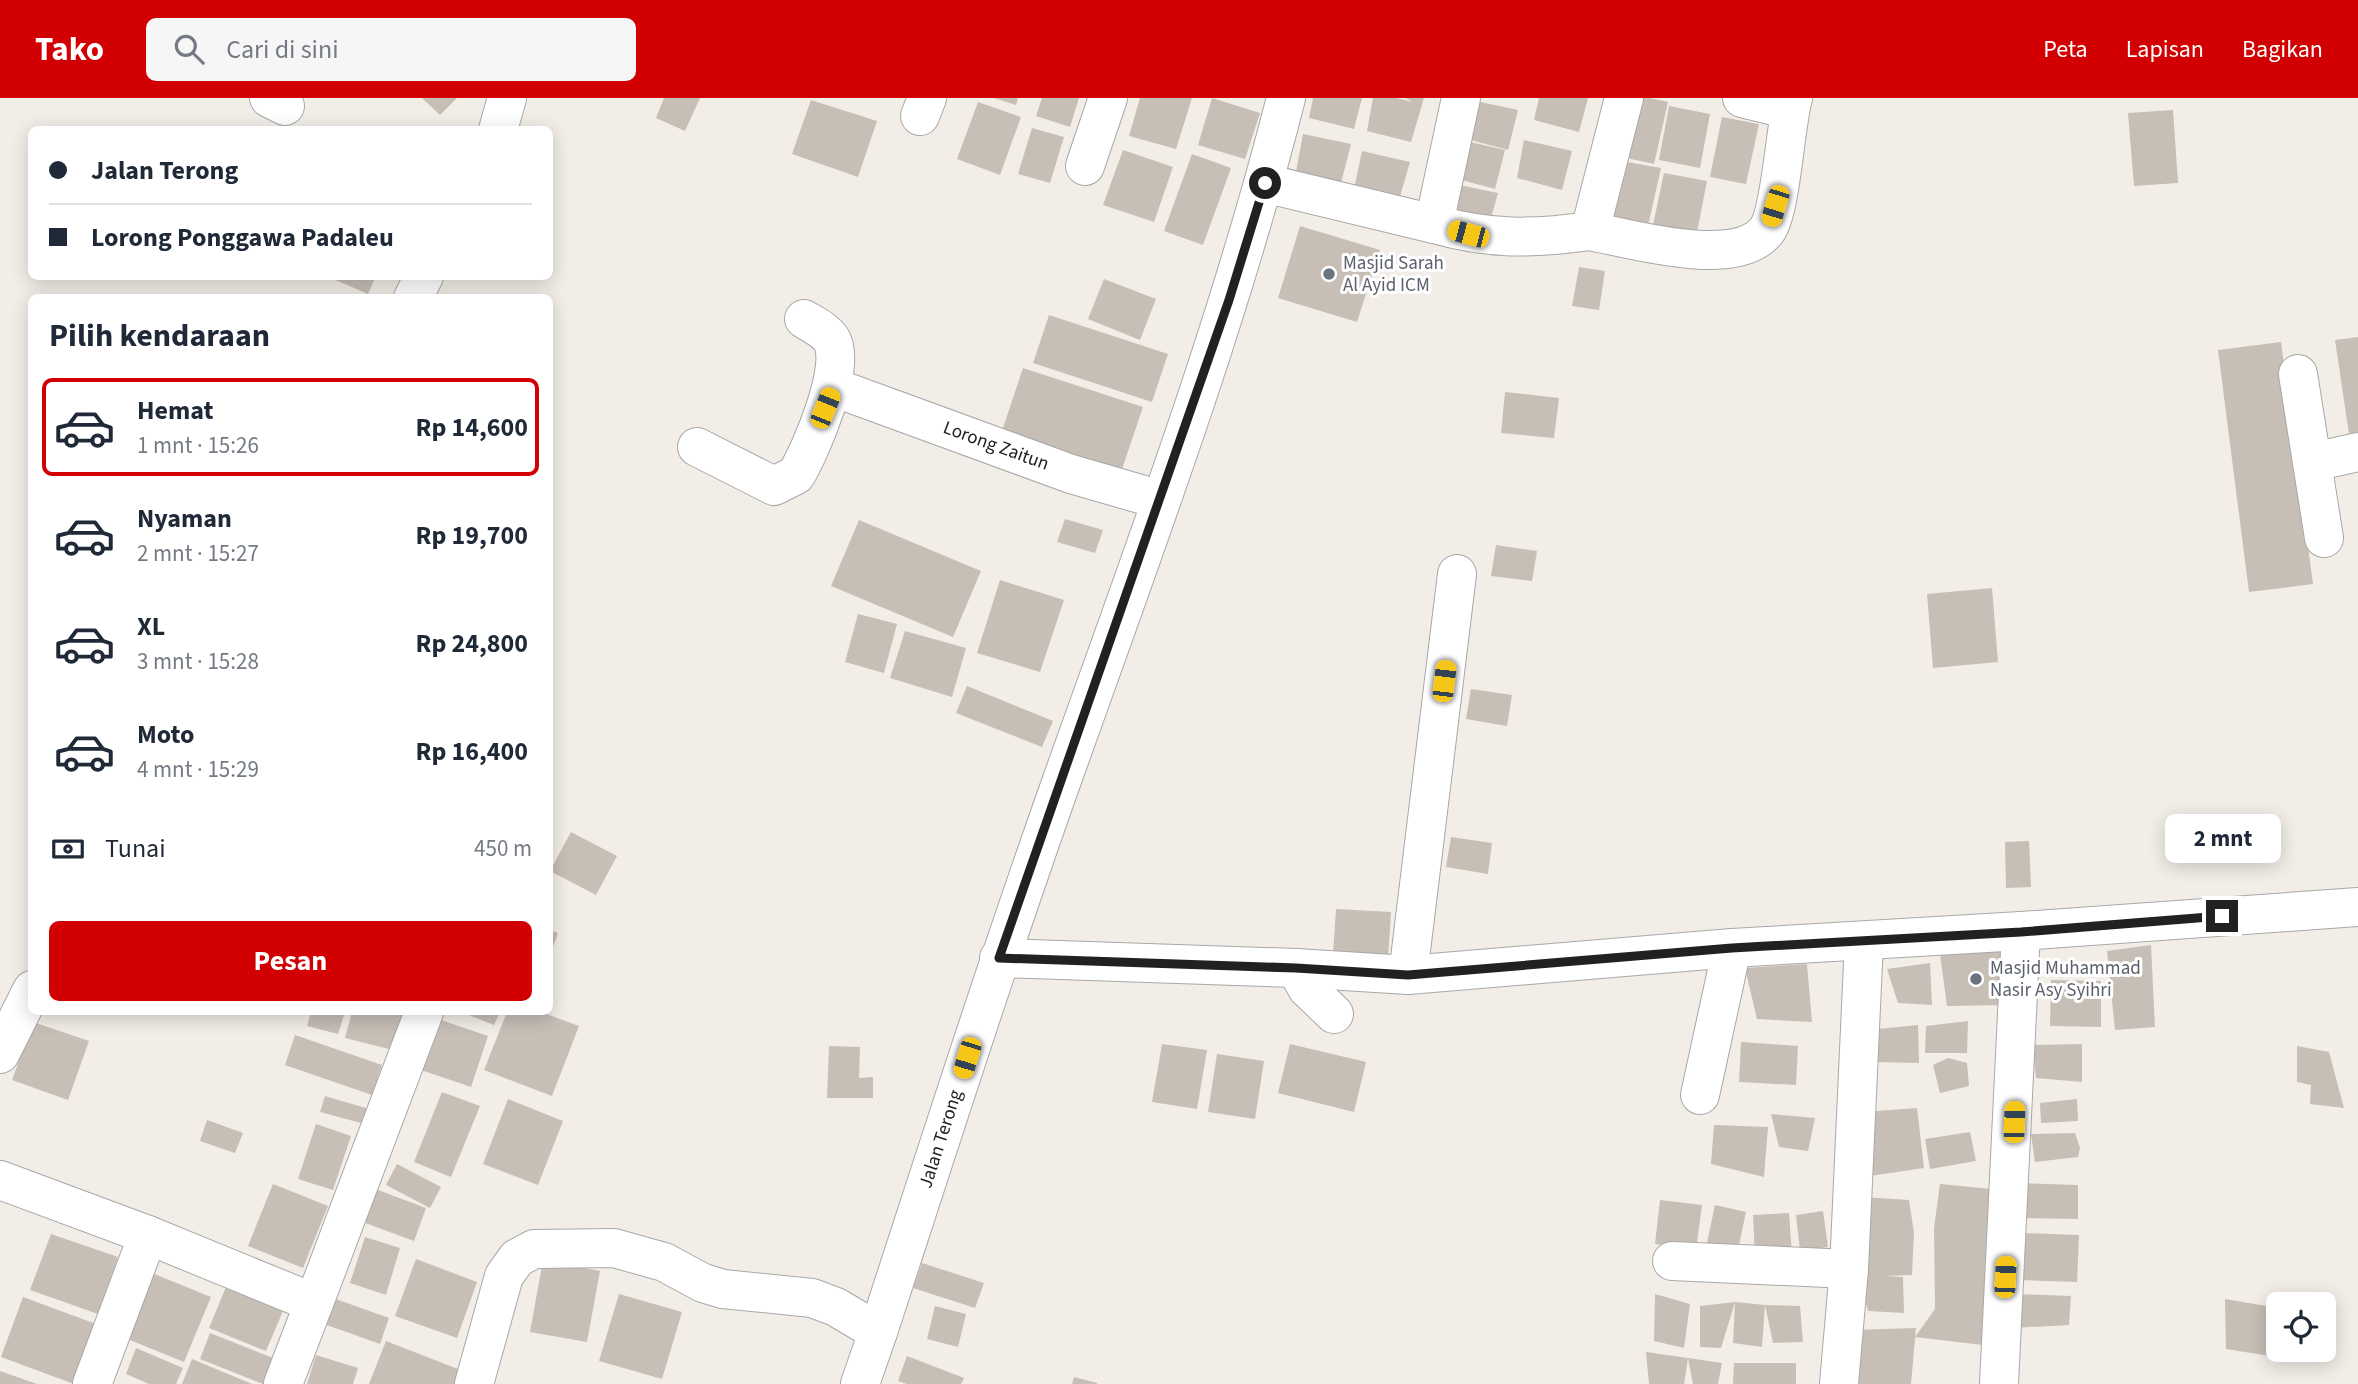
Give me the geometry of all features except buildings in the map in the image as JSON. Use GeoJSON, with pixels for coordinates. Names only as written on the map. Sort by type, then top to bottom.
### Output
{"type":"FeatureCollection","features":[{"type":"Feature","properties":{"kind":"street"},"geometry":{"type":"LineString","coordinates":[[499,126],[507,98]]}},
{"type":"Feature","properties":{"kind":"street"},"geometry":{"type":"LineString","coordinates":[[1085,166],[1108,98]]}},
{"type":"Feature","properties":{"kind":"street","name":"Jalan Terong"},"geometry":{"type":"LineString","coordinates":[[860,1384],[999,958],[1229,300],[1265,183],[1286,98]]}},
{"type":"Feature","properties":{"kind":"street"},"geometry":{"type":"LineString","coordinates":[[1434,224],[1461,98]]}},
{"type":"Feature","properties":{"kind":"street"},"geometry":{"type":"LineString","coordinates":[[1590,231],[1624,98]]}},
{"type":"Feature","properties":{"kind":"street"},"geometry":{"type":"LineString","coordinates":[[1265,183],[1468,234],[1508,238],[1545,237],[1590,231],[1709,251],[1732,249],[1753,243],[1768,230],[1775,206],[1791,104],[1742,98]]}},
{"type":"Feature","properties":{"kind":"street"},"geometry":{"type":"LineString","coordinates":[[697,447],[774,486],[796,475],[833,387],[835,359],[831,338],[804,319]]}},
{"type":"Feature","properties":{"kind":"street"},"geometry":{"type":"LineString","coordinates":[[2298,374],[2324,538]]}},
{"type":"Feature","properties":{"kind":"street","name":"Lorong Zaitun"},"geometry":{"type":"LineString","coordinates":[[833,387],[1071,474],[1161,500]]}},
{"type":"Feature","properties":{"kind":"street"},"geometry":{"type":"LineString","coordinates":[[2313,462],[2358,452]]}},
{"type":"Feature","properties":{"kind":"street"},"geometry":{"type":"LineString","coordinates":[[1408,975],[1457,575]]}},
{"type":"Feature","properties":{"kind":"street"},"geometry":{"type":"LineString","coordinates":[[999,958],[1296,968],[1408,975],[1732,948],[2021,932],[2358,906]]}},
{"type":"Feature","properties":{"kind":"street"},"geometry":{"type":"LineString","coordinates":[[1999,1384],[2021,932]]}},
{"type":"Feature","properties":{"kind":"street"},"geometry":{"type":"LineString","coordinates":[[1839,1384],[1849,1269],[1864,941]]}},
{"type":"Feature","properties":{"kind":"street"},"geometry":{"type":"LineString","coordinates":[[1700,1096],[1732,948]]}},
{"type":"Feature","properties":{"kind":"street"},"geometry":{"type":"LineString","coordinates":[[1296,968],[1307,988],[1334,1014]]}},
{"type":"Feature","properties":{"kind":"street"},"geometry":{"type":"LineString","coordinates":[[0,1054],[28,998]]}},
{"type":"Feature","properties":{"kind":"street"},"geometry":{"type":"LineString","coordinates":[[283,1384],[423,1015]]}},
{"type":"Feature","properties":{"kind":"street"},"geometry":{"type":"LineString","coordinates":[[0,1180],[148,1235],[314,1303]]}},
{"type":"Feature","properties":{"kind":"street"},"geometry":{"type":"LineString","coordinates":[[92,1384],[148,1235]]}},
{"type":"Feature","properties":{"kind":"street"},"geometry":{"type":"LineString","coordinates":[[474,1384],[504,1276],[517,1258],[534,1249],[614,1248],[664,1262],[704,1283],[723,1289],[812,1298],[836,1307],[878,1332]]}},
{"type":"Feature","properties":{"kind":"street"},"geometry":{"type":"LineString","coordinates":[[1672,1261],[1849,1269]]}},
{"type":"Feature","properties":{"kind":"place","name":"Masjid Sarah Al Ayid ICM"},"geometry":{"type":"Point","coordinates":[1329,274]}},
{"type":"Feature","properties":{"kind":"place","name":"Masjid Muhammad Nasir Asy Syihri"},"geometry":{"type":"Point","coordinates":[1976,979]}},
{"type":"Feature","properties":{"kind":"route"},"geometry":{"type":"LineString","coordinates":[[1265,183],[1229,300],[1161,500],[999,958],[1296,968],[1408,975],[1732,948],[2021,932],[2222,916]]}}]}
